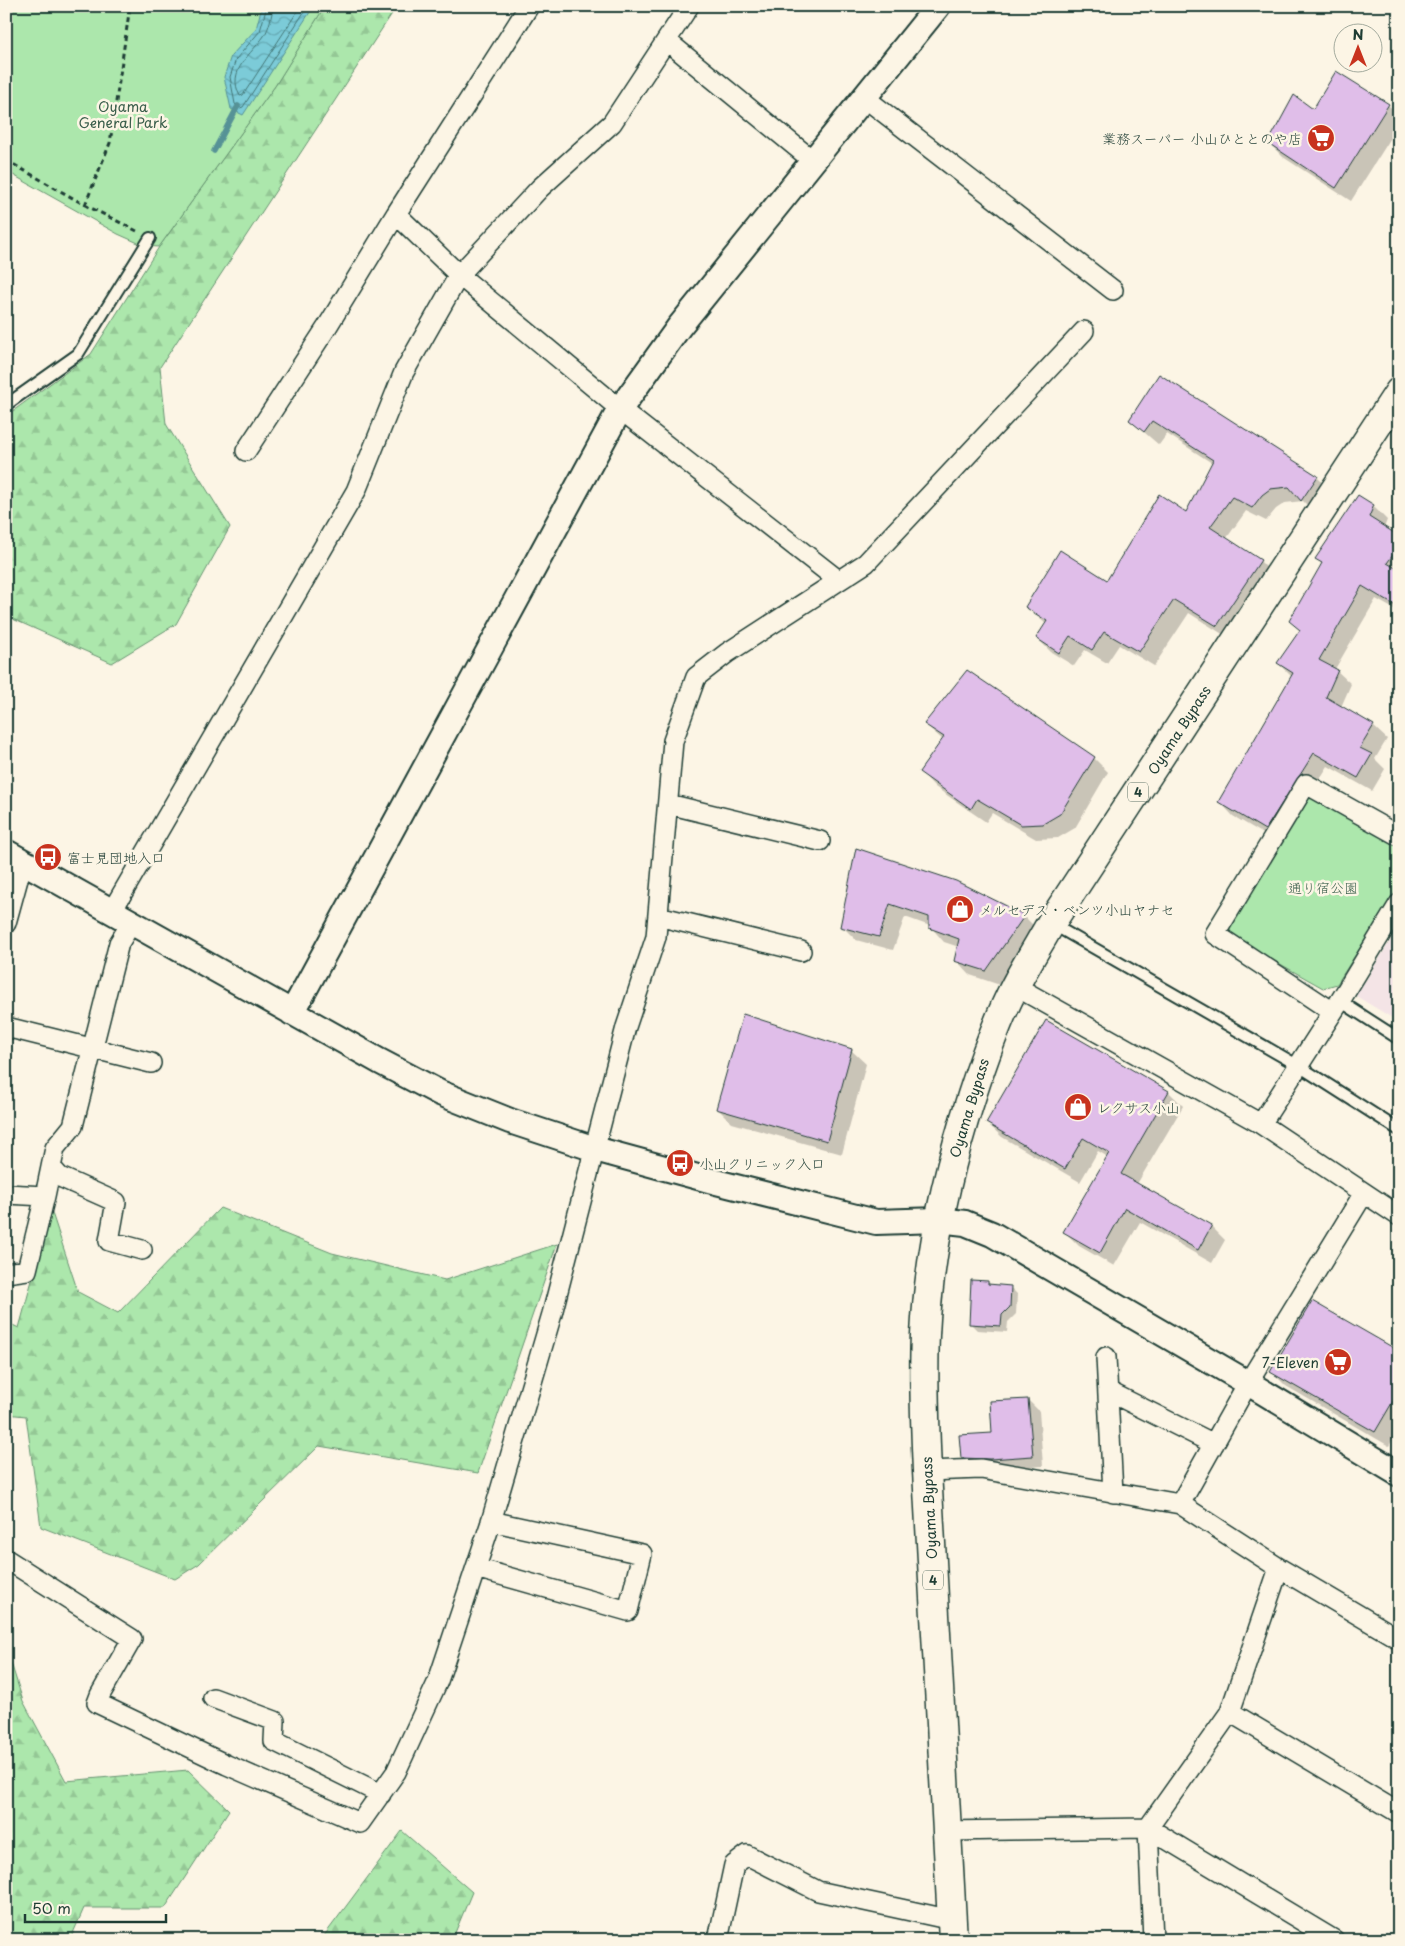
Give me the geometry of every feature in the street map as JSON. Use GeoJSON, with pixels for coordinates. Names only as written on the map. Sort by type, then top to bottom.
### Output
{"type":"FeatureCollection","features":[{"type":"Feature","properties":{"kind":"highway","name":"Oyama Bypass"},"geometry":{"type":"LineString","coordinates":[[953,1930],[924,1402],[925,1335],[930,1273],[938,1220],[960,1131],[995,1028],[1015,986],[1051,923],[1396,402]]}},
{"type":"Feature","properties":{"kind":"street"},"geometry":{"type":"LineString","coordinates":[[246,451],[327,327],[396,214],[529,6]]}},
{"type":"Feature","properties":{"kind":"street"},"geometry":{"type":"LineString","coordinates":[[6,1274],[27,1270],[45,1196],[54,1148],[73,1126],[119,943],[122,916],[241,686],[356,490],[404,372],[459,275],[540,188],[612,123],[690,6]]}},
{"type":"Feature","properties":{"kind":"street"},"geometry":{"type":"LineString","coordinates":[[292,1013],[620,409],[679,327],[938,6]]}},
{"type":"Feature","properties":{"kind":"street"},"geometry":{"type":"LineString","coordinates":[[667,41],[812,160]]}},
{"type":"Feature","properties":{"kind":"street"},"geometry":{"type":"LineString","coordinates":[[865,98],[1112,290]]}},
{"type":"Feature","properties":{"kind":"street"},"geometry":{"type":"LineString","coordinates":[[396,214],[459,275],[620,409],[838,580]]}},
{"type":"Feature","properties":{"kind":"street"},"geometry":{"type":"LineString","coordinates":[[6,1559],[132,1639],[97,1703],[227,1765],[360,1823],[396,1772],[438,1681],[491,1521],[552,1314],[626,1027],[656,937],[673,741],[696,677],[727,653],[866,563],[1084,331]]}},
{"type":"Feature","properties":{"kind":"street"},"geometry":{"type":"LineString","coordinates":[[1337,1006],[1215,934],[1306,784],[1399,836]]}},
{"type":"Feature","properties":{"kind":"street"},"geometry":{"type":"LineString","coordinates":[[668,804],[820,841]]}},
{"type":"Feature","properties":{"kind":"street"},"geometry":{"type":"LineString","coordinates":[[6,923],[14,856],[292,1013],[440,1093],[510,1121],[595,1149],[716,1182],[876,1222],[938,1220],[965,1223],[992,1234],[1248,1383],[1399,1474]]}},
{"type":"Feature","properties":{"kind":"street"},"geometry":{"type":"LineString","coordinates":[[1261,1124],[1337,1006],[1399,904]]}},
{"type":"Feature","properties":{"kind":"street"},"geometry":{"type":"LineString","coordinates":[[658,916],[801,951]]}},
{"type":"Feature","properties":{"kind":"street"},"geometry":{"type":"LineString","coordinates":[[1015,986],[1261,1124],[1399,1216]]}},
{"type":"Feature","properties":{"kind":"street"},"geometry":{"type":"LineString","coordinates":[[6,1027],[151,1063]]}},
{"type":"Feature","properties":{"kind":"street"},"geometry":{"type":"LineString","coordinates":[[51,1167],[60,1177],[116,1202],[109,1241],[142,1250]]}},
{"type":"Feature","properties":{"kind":"street"},"geometry":{"type":"LineString","coordinates":[[1180,1504],[1248,1383],[1364,1193]]}},
{"type":"Feature","properties":{"kind":"street"},"geometry":{"type":"LineString","coordinates":[[6,1194],[45,1196]]}},
{"type":"Feature","properties":{"kind":"street"},"geometry":{"type":"LineString","coordinates":[[1106,1357],[1113,1493]]}},
{"type":"Feature","properties":{"kind":"street"},"geometry":{"type":"LineString","coordinates":[[1108,1391],[1214,1444]]}},
{"type":"Feature","properties":{"kind":"street"},"geometry":{"type":"LineString","coordinates":[[927,1472],[981,1469],[1180,1504],[1279,1568],[1399,1639]]}},
{"type":"Feature","properties":{"kind":"street"},"geometry":{"type":"LineString","coordinates":[[476,1568],[628,1611],[642,1554],[491,1521]]}},
{"type":"Feature","properties":{"kind":"street"},"geometry":{"type":"LineString","coordinates":[[1153,1940],[1148,1828],[1230,1712],[1279,1568]]}},
{"type":"Feature","properties":{"kind":"street"},"geometry":{"type":"LineString","coordinates":[[213,1698],[275,1721],[274,1741],[380,1794]]}},
{"type":"Feature","properties":{"kind":"street"},"geometry":{"type":"LineString","coordinates":[[1230,1712],[1399,1813]]}},
{"type":"Feature","properties":{"kind":"street"},"geometry":{"type":"LineString","coordinates":[[947,1832],[1148,1828],[1311,1934],[1334,1940]]}},
{"type":"Feature","properties":{"kind":"street"},"geometry":{"type":"LineString","coordinates":[[718,1940],[734,1865],[747,1855],[818,1891],[953,1930]]}},
{"type":"Feature","properties":{"kind":"lane"},"geometry":{"type":"LineString","coordinates":[[6,405],[78,354],[150,238]]}},
{"type":"Feature","properties":{"kind":"lane"},"geometry":{"type":"LineString","coordinates":[[1051,923],[1298,1066],[1399,1130]]}},
{"type":"Feature","properties":{"kind":"lane"},"geometry":{"type":"LineString","coordinates":[[1337,1006],[1399,1039]]}},
{"type":"Feature","properties":{"kind":"path"},"geometry":{"type":"LineString","coordinates":[[85,205],[110,143],[130,6]]}},
{"type":"Feature","properties":{"kind":"path"},"geometry":{"type":"LineString","coordinates":[[6,160],[85,205],[150,238]]}},
{"type":"Feature","properties":{"kind":"shaded area"},"geometry":{"type":"Polygon","coordinates":[[[1399,927],[1399,1022],[1356,996],[1399,927]]]}},
{"type":"Feature","properties":{"kind":"green space","name":"Oyama General Park"},"geometry":{"type":"Polygon","coordinates":[[[6,6],[325,6],[275,86],[159,247],[145,246],[118,234],[6,171],[6,6]]]}},
{"type":"Feature","properties":{"kind":"green space"},"geometry":{"type":"Polygon","coordinates":[[[325,6],[397,6],[160,367],[166,424],[230,527],[176,624],[112,663],[6,616],[6,416],[91,354],[159,247],[275,86],[325,6]]]}},
{"type":"Feature","properties":{"kind":"green space","name":"通り宿公園"},"geometry":{"type":"Polygon","coordinates":[[[1315,792],[1399,840],[1399,886],[1337,984],[1323,988],[1232,937],[1229,926],[1304,796],[1315,792]]]}},
{"type":"Feature","properties":{"kind":"green space"},"geometry":{"type":"Polygon","coordinates":[[[220,1208],[332,1253],[445,1280],[557,1244],[478,1473],[319,1446],[199,1564],[175,1579],[41,1527],[26,1416],[6,1414],[6,1322],[19,1328],[51,1210],[78,1292],[118,1313],[220,1208]]]}},
{"type":"Feature","properties":{"kind":"green space"},"geometry":{"type":"Polygon","coordinates":[[[6,1647],[23,1701],[66,1781],[188,1770],[229,1810],[165,1908],[84,1908],[70,1940],[6,1940],[6,1647]]]}},
{"type":"Feature","properties":{"kind":"green space"},"geometry":{"type":"Polygon","coordinates":[[[402,1831],[472,1892],[452,1940],[321,1940],[402,1831]]]}},
{"type":"Feature","properties":{"kind":"water"},"geometry":{"type":"Polygon","coordinates":[[[262,6],[314,6],[243,115],[231,109],[224,77],[231,56],[256,29],[262,6]]]}},
{"type":"Feature","properties":{"kind":"building"},"geometry":{"type":"Polygon","coordinates":[[[1335,72],[1389,104],[1336,188],[1268,143],[1294,95],[1313,109],[1335,72]]]}},
{"type":"Feature","properties":{"kind":"building"},"geometry":{"type":"Polygon","coordinates":[[[1159,374],[1318,476],[1301,501],[1289,487],[1270,489],[1262,495],[1252,508],[1232,497],[1210,527],[1261,560],[1217,626],[1174,600],[1139,652],[1104,632],[1092,650],[1070,636],[1059,653],[1036,638],[1047,621],[1025,607],[1060,550],[1107,580],[1159,494],[1186,512],[1213,460],[1152,421],[1144,432],[1129,420],[1159,374]]]}},
{"type":"Feature","properties":{"kind":"building"},"geometry":{"type":"Polygon","coordinates":[[[1358,495],[1374,505],[1369,517],[1399,536],[1399,547],[1387,563],[1399,570],[1399,608],[1362,586],[1319,660],[1338,670],[1326,697],[1374,725],[1360,748],[1372,754],[1358,778],[1314,753],[1265,830],[1218,802],[1293,673],[1277,663],[1300,630],[1289,621],[1322,563],[1315,559],[1358,495]]]}},
{"type":"Feature","properties":{"kind":"building"},"geometry":{"type":"Polygon","coordinates":[[[967,670],[1095,757],[1060,814],[1043,824],[1021,825],[977,799],[971,809],[919,772],[944,737],[924,724],[967,670]]]}},
{"type":"Feature","properties":{"kind":"building","name":"メルセデス・ベンツ小山ヤナセ"},"geometry":{"type":"Polygon","coordinates":[[[856,848],[956,881],[1025,915],[986,971],[954,961],[959,939],[929,928],[929,917],[890,904],[879,937],[840,927],[856,848]]]}},
{"type":"Feature","properties":{"kind":"building"},"geometry":{"type":"Polygon","coordinates":[[[743,1014],[852,1049],[827,1141],[716,1109],[743,1014]]]}},
{"type":"Feature","properties":{"kind":"building","name":"レクサス小山"},"geometry":{"type":"Polygon","coordinates":[[[1046,1020],[1169,1091],[1121,1174],[1212,1225],[1198,1250],[1125,1208],[1100,1253],[1063,1232],[1109,1153],[1083,1138],[1065,1169],[986,1123],[1046,1020]]]}},
{"type":"Feature","properties":{"kind":"building"},"geometry":{"type":"Polygon","coordinates":[[[971,1280],[988,1281],[988,1284],[1011,1286],[1010,1307],[1002,1315],[1001,1326],[969,1324],[971,1280]]]}},
{"type":"Feature","properties":{"kind":"building","name":"7-Eleven"},"geometry":{"type":"Polygon","coordinates":[[[1312,1301],[1399,1351],[1399,1391],[1375,1432],[1270,1372],[1312,1301]]]}},
{"type":"Feature","properties":{"kind":"building"},"geometry":{"type":"Polygon","coordinates":[[[1028,1399],[1033,1456],[990,1459],[961,1458],[959,1435],[992,1433],[990,1401],[1028,1399]]]}},
{"type":"Feature","properties":{"kind":"waterway"},"geometry":{"type":"LineString","coordinates":[[214,151],[238,106]]}},
{"type":"Feature","properties":{"kind":"place","name":"業務スーパー 小山ひととのや店"},"geometry":{"type":"Point","coordinates":[1321,138]}},
{"type":"Feature","properties":{"kind":"place","name":"富士見団地入口"},"geometry":{"type":"Point","coordinates":[48,857]}},
{"type":"Feature","properties":{"kind":"place","name":"メルセデス・ベンツ小山ヤナセ"},"geometry":{"type":"Point","coordinates":[960,909]}},
{"type":"Feature","properties":{"kind":"place","name":"レクサス小山"},"geometry":{"type":"Point","coordinates":[1078,1107]}},
{"type":"Feature","properties":{"kind":"place","name":"小山クリニック入口"},"geometry":{"type":"Point","coordinates":[680,1163]}},
{"type":"Feature","properties":{"kind":"place","name":"7-Eleven"},"geometry":{"type":"Point","coordinates":[1338,1362]}}]}
